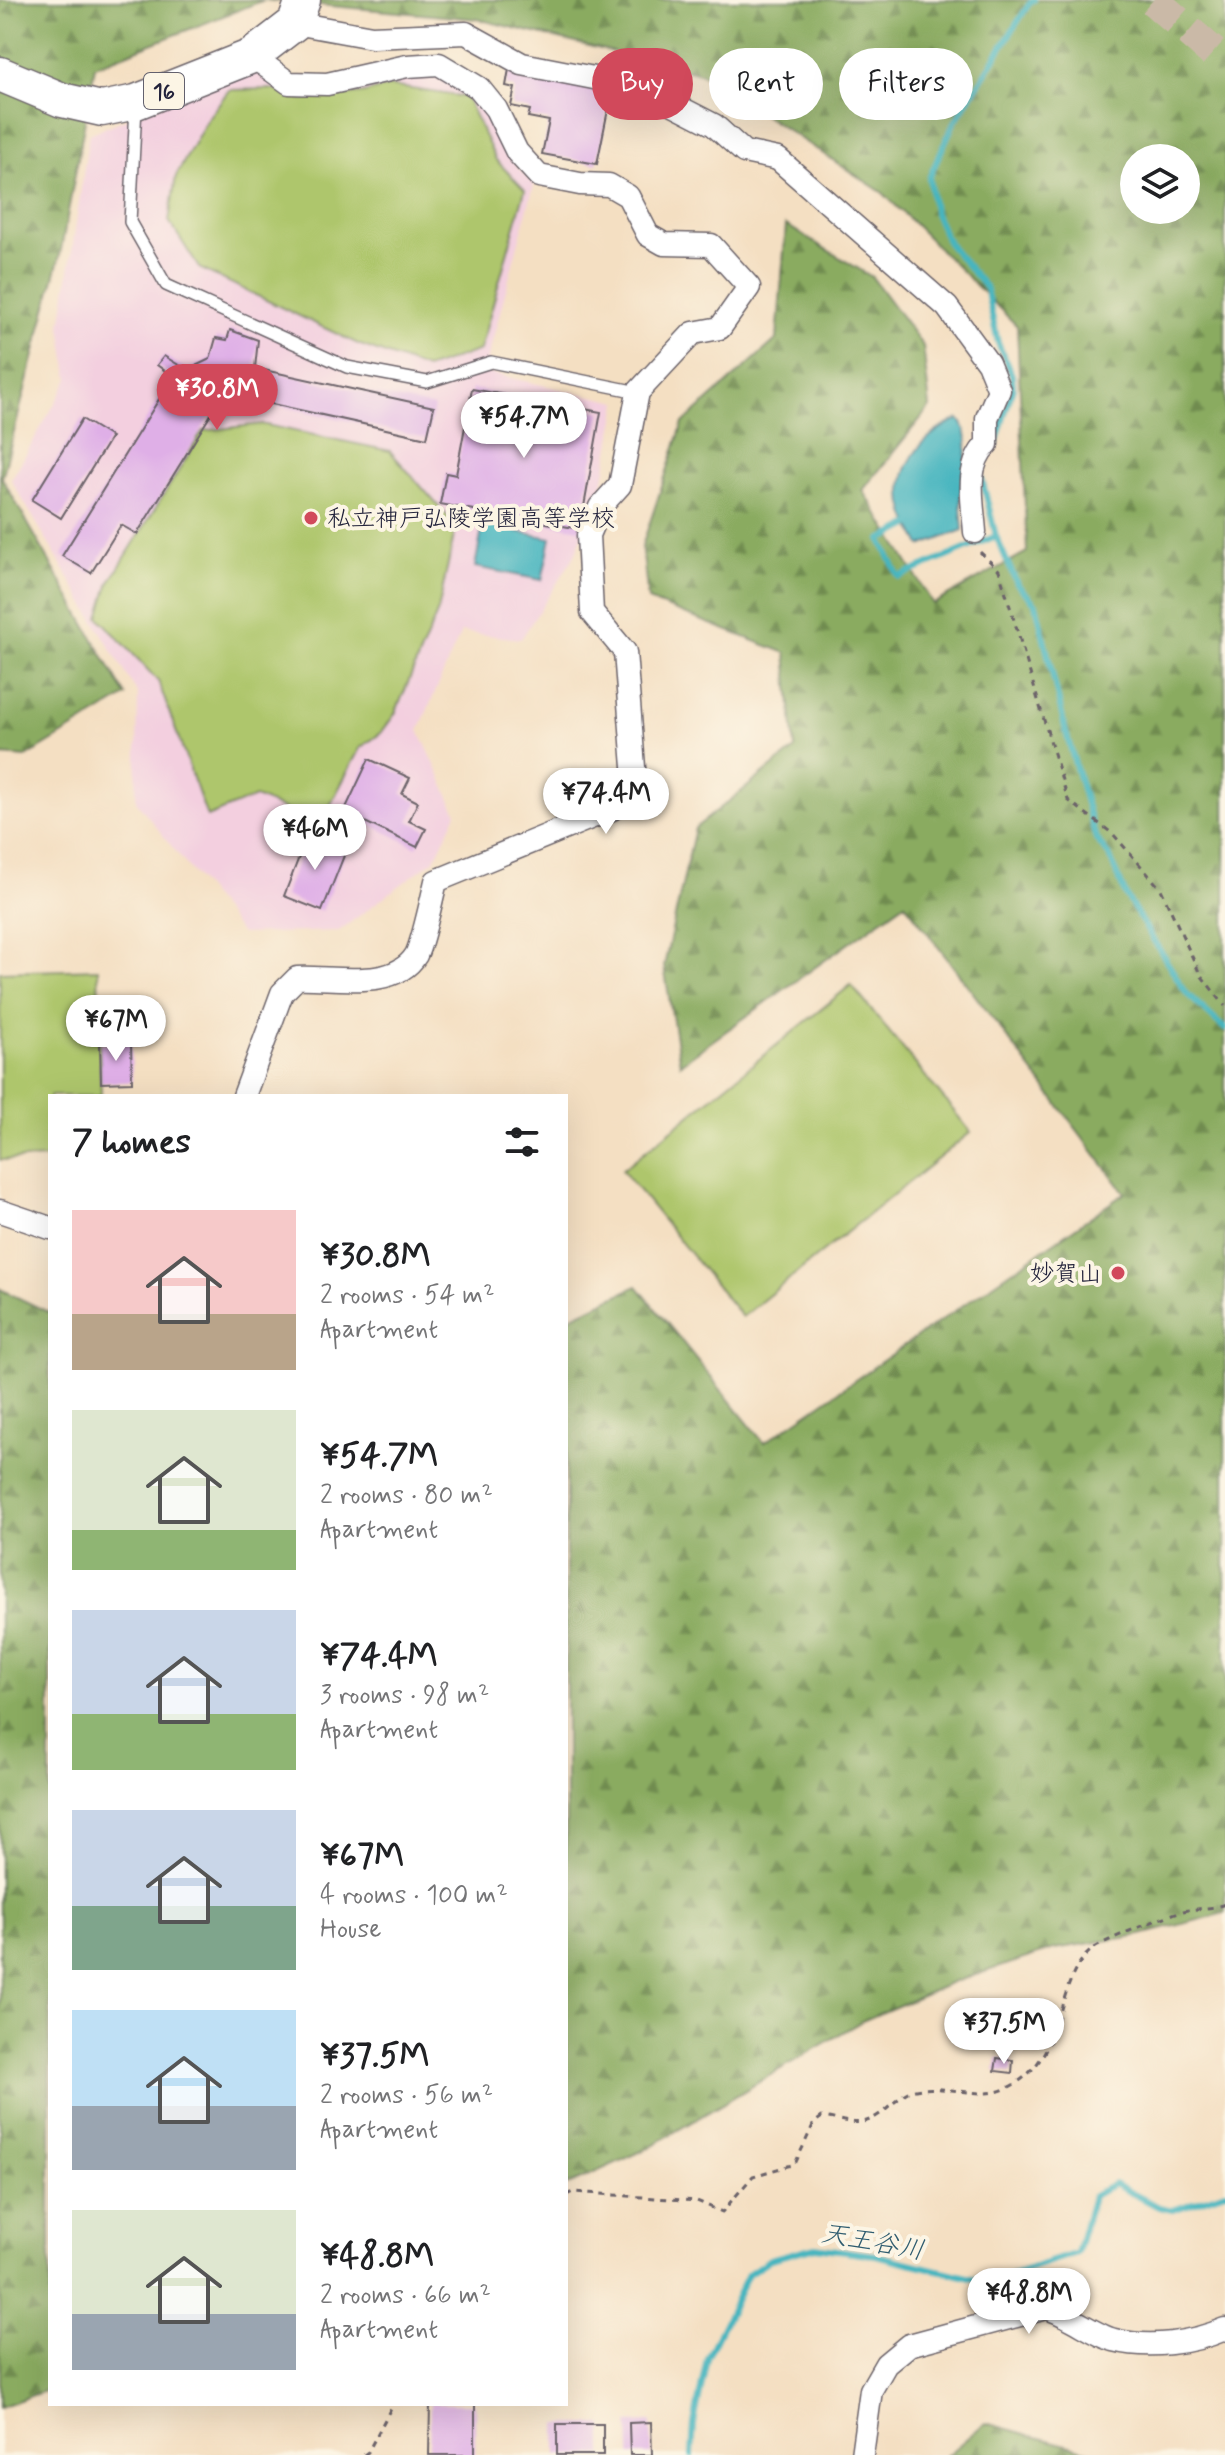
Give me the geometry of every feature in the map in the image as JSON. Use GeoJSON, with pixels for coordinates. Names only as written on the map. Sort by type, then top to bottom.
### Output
{"type":"FeatureCollection","features":[{"type":"Feature","properties":{"kind":"main road","name":"16"},"geometry":{"type":"LineString","coordinates":[[0,74],[62,100],[102,109],[136,102],[252,56],[299,12]]}},
{"type":"Feature","properties":{"kind":"street"},"geometry":{"type":"LineString","coordinates":[[299,12],[372,37],[466,33],[522,64],[640,87],[714,125],[744,152],[778,159],[947,307],[988,363],[999,390],[987,418],[987,444],[977,454],[971,478],[975,532]]}},
{"type":"Feature","properties":{"kind":"street"},"geometry":{"type":"LineString","coordinates":[[245,1094],[282,993],[297,978],[379,979],[399,971],[415,955],[436,881],[612,809],[626,797],[635,780],[625,652],[592,612],[588,535],[600,507],[620,485],[638,392],[693,333],[720,328],[749,287],[711,245],[664,244],[648,235],[628,196],[609,185],[580,184],[539,176],[517,152],[496,109],[479,88],[439,64],[407,66],[327,84],[289,83],[252,56]]}},
{"type":"Feature","properties":{"kind":"street"},"geometry":{"type":"LineString","coordinates":[[0,1211],[48,1227]]}},
{"type":"Feature","properties":{"kind":"street"},"geometry":{"type":"LineString","coordinates":[[862,2455],[871,2390],[886,2364],[909,2345],[1046,2308],[1065,2313],[1112,2340],[1163,2344],[1208,2336],[1225,2329]]}},
{"type":"Feature","properties":{"kind":"lane"},"geometry":{"type":"LineString","coordinates":[[136,102],[130,222],[166,285],[347,367],[427,382],[491,362],[638,392]]}},
{"type":"Feature","properties":{"kind":"path"},"geometry":{"type":"LineString","coordinates":[[975,532],[980,554],[999,570],[1068,800],[1113,834],[1161,889],[1200,974],[1225,1006]]}},
{"type":"Feature","properties":{"kind":"path"},"geometry":{"type":"LineString","coordinates":[[568,2194],[573,2192],[697,2201],[722,2212],[753,2176],[795,2164],[814,2123],[822,2117],[864,2123],[874,2120],[907,2092],[934,2088],[996,2092],[1025,2077],[1052,2039],[1077,1963],[1095,1947],[1182,1912],[1225,1904]]}},
{"type":"Feature","properties":{"kind":"path"},"geometry":{"type":"LineString","coordinates":[[364,2455],[392,2406]]}},
{"type":"Feature","properties":{"kind":"shaded area","name":"私立神戸弘陵学園高等学校"},"geometry":{"type":"Polygon","coordinates":[[[250,69],[289,91],[409,73],[437,73],[469,93],[486,115],[506,155],[534,185],[484,372],[618,402],[604,479],[574,557],[521,639],[461,632],[419,730],[457,813],[435,859],[339,931],[241,934],[136,801],[138,694],[11,480],[69,379],[61,326],[89,134],[250,69]]]}},
{"type":"Feature","properties":{"kind":"green space"},"geometry":{"type":"Polygon","coordinates":[[[0,0],[264,0],[95,66],[60,255],[2,478],[126,696],[26,757],[0,755],[0,0]]]}},
{"type":"Feature","properties":{"kind":"green space"},"geometry":{"type":"Polygon","coordinates":[[[264,0],[1225,0],[1225,1913],[1141,1935],[1054,1949],[954,1982],[862,2021],[644,2150],[568,2185],[568,1318],[637,1286],[764,1443],[1125,1193],[905,903],[680,1064],[664,966],[695,828],[795,749],[786,653],[648,600],[642,546],[683,423],[777,339],[786,225],[872,277],[923,346],[930,407],[863,490],[933,604],[1027,552],[1017,326],[883,193],[772,120],[823,120],[823,48],[709,48],[709,79],[693,71],[693,48],[597,48],[477,19],[264,0]]]}},
{"type":"Feature","properties":{"kind":"green space"},"geometry":{"type":"Polygon","coordinates":[[[390,86],[466,97],[496,160],[525,190],[480,350],[426,369],[358,344],[199,268],[169,221],[176,176],[208,118],[229,90],[272,89],[305,100],[364,93],[390,86]]]}},
{"type":"Feature","properties":{"kind":"green space"},"geometry":{"type":"Polygon","coordinates":[[[261,424],[390,451],[456,526],[438,611],[395,714],[381,733],[360,748],[320,825],[255,797],[207,817],[158,681],[99,617],[110,582],[203,431],[261,424]]]}},
{"type":"Feature","properties":{"kind":"green space"},"geometry":{"type":"Polygon","coordinates":[[[98,969],[101,1094],[48,1094],[48,1158],[0,1160],[0,972],[98,969]]]}},
{"type":"Feature","properties":{"kind":"green space"},"geometry":{"type":"Polygon","coordinates":[[[851,985],[971,1132],[742,1317],[622,1170],[851,985]]]}},
{"type":"Feature","properties":{"kind":"green space"},"geometry":{"type":"Polygon","coordinates":[[[0,1289],[48,1312],[48,2390],[0,2407],[0,1289]]]}},
{"type":"Feature","properties":{"kind":"green space"},"geometry":{"type":"Polygon","coordinates":[[[985,2423],[1100,2454],[1101,2455],[947,2455],[985,2423]]]}},
{"type":"Feature","properties":{"kind":"water"},"geometry":{"type":"Polygon","coordinates":[[[959,419],[967,444],[961,495],[963,530],[921,546],[906,516],[903,481],[914,455],[923,444],[959,419]]]}},
{"type":"Feature","properties":{"kind":"water"},"geometry":{"type":"Polygon","coordinates":[[[483,525],[551,538],[542,580],[475,567],[483,525]]]}},
{"type":"Feature","properties":{"kind":"building"},"geometry":{"type":"Polygon","coordinates":[[[509,69],[592,86],[592,120],[606,120],[597,164],[542,154],[549,121],[528,117],[530,110],[511,106],[515,88],[506,86],[509,69]]]}},
{"type":"Feature","properties":{"kind":"building"},"geometry":{"type":"Polygon","coordinates":[[[230,330],[258,340],[255,368],[434,407],[427,438],[217,392],[198,401],[213,411],[137,534],[121,525],[91,573],[62,556],[169,383],[172,376],[157,365],[164,356],[187,370],[210,359],[216,338],[227,340],[230,330]]]}},
{"type":"Feature","properties":{"kind":"building"},"geometry":{"type":"Polygon","coordinates":[[[472,389],[601,412],[580,529],[440,504],[446,473],[456,475],[472,389]]]}},
{"type":"Feature","properties":{"kind":"building"},"geometry":{"type":"Polygon","coordinates":[[[82,419],[111,437],[61,518],[32,500],[82,419]]]}},
{"type":"Feature","properties":{"kind":"building"},"geometry":{"type":"Polygon","coordinates":[[[369,759],[410,778],[402,794],[418,802],[409,821],[426,829],[417,847],[344,812],[369,759]]]}},
{"type":"Feature","properties":{"kind":"building"},"geometry":{"type":"Polygon","coordinates":[[[308,834],[347,848],[322,911],[284,896],[308,834]]]}},
{"type":"Feature","properties":{"kind":"building"},"geometry":{"type":"Polygon","coordinates":[[[100,1043],[131,1043],[132,1082],[101,1083],[100,1043]]]}},
{"type":"Feature","properties":{"kind":"building"},"geometry":{"type":"Polygon","coordinates":[[[997,2058],[1013,2060],[1012,2073],[995,2071],[997,2058]]]}},
{"type":"Feature","properties":{"kind":"building"},"geometry":{"type":"Polygon","coordinates":[[[430,2406],[475,2406],[475,2455],[429,2455],[430,2406]]]}},
{"type":"Feature","properties":{"kind":"building"},"geometry":{"type":"Polygon","coordinates":[[[651,2422],[652,2455],[630,2455],[629,2423],[651,2422]]]}},
{"type":"Feature","properties":{"kind":"building"},"geometry":{"type":"Polygon","coordinates":[[[557,2424],[603,2424],[603,2455],[557,2455],[557,2424]]]}},
{"type":"Feature","properties":{"kind":"waterway"},"geometry":{"type":"LineString","coordinates":[[995,447],[1013,387],[1012,375],[998,343],[986,288],[948,243],[934,211],[929,178],[953,125],[1034,0]]}},
{"type":"Feature","properties":{"kind":"waterway"},"geometry":{"type":"LineString","coordinates":[[982,479],[996,536]]}},
{"type":"Feature","properties":{"kind":"waterway"},"geometry":{"type":"LineString","coordinates":[[917,521],[881,540],[899,577],[996,536],[1017,584],[1036,604],[1066,732],[1096,839],[1110,857],[1126,896],[1187,994],[1225,1029]]}},
{"type":"Feature","properties":{"kind":"waterway","name":"天王谷川"},"geometry":{"type":"LineString","coordinates":[[692,2455],[694,2424],[707,2358],[748,2274],[770,2259],[815,2247],[876,2255],[988,2282],[1077,2253],[1093,2196],[1114,2184],[1159,2207],[1173,2210],[1225,2192]]}},
{"type":"Feature","properties":{"kind":"tunnel"},"geometry":{"type":"LineString","coordinates":[[1153,0],[1225,63]]}},
{"type":"Feature","properties":{"kind":"place","name":"私立神戸弘陵学園高等学校"},"geometry":{"type":"Point","coordinates":[311,518]}},
{"type":"Feature","properties":{"kind":"place","name":"妙賀山"},"geometry":{"type":"Point","coordinates":[1118,1273]}}]}
